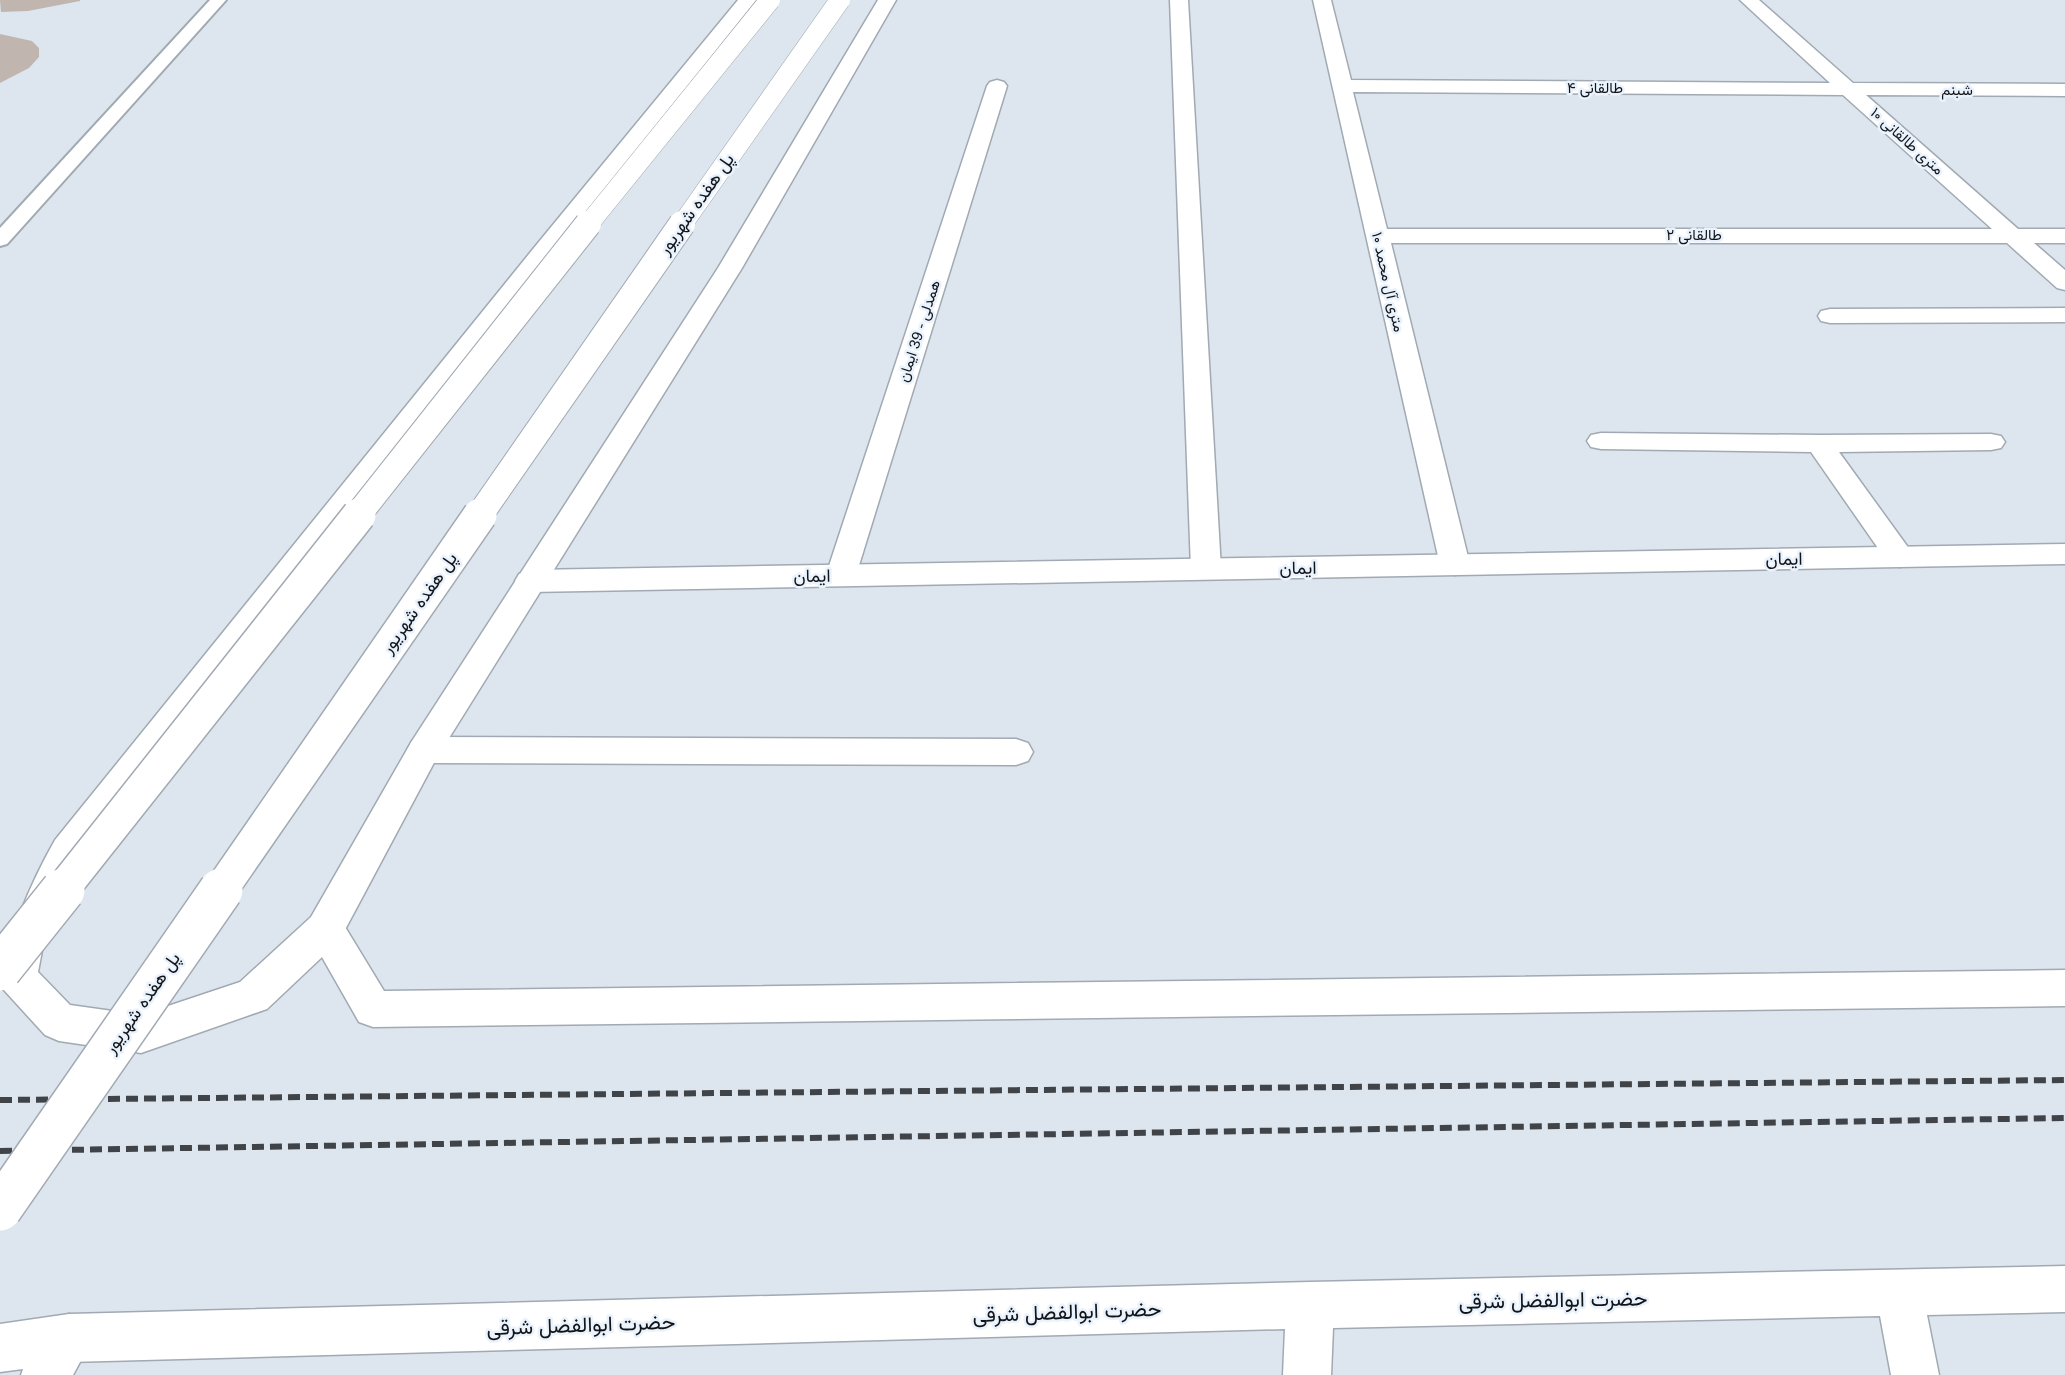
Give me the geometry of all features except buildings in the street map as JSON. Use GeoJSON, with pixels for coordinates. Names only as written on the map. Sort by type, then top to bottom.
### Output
{"type":"FeatureCollection","features":[{"type":"Feature","properties":{"kind":"street"},"geometry":{"type":"LineString","coordinates":[[747,0],[541,254],[68,851],[28,922],[17,977],[59,1022],[141,1034],[253,996],[325,929],[424,750],[730,268],[887,0]]}},
{"type":"Feature","properties":{"kind":"street"},"geometry":{"type":"LineString","coordinates":[[0,969],[569,248],[770,0]]}},
{"type":"Feature","properties":{"kind":"street","name":"پل هفده شهریور"},"geometry":{"type":"LineString","coordinates":[[0,1209],[652,266],[840,0]]}},
{"type":"Feature","properties":{"kind":"street"},"geometry":{"type":"LineString","coordinates":[[1179,0],[1206,569]]}},
{"type":"Feature","properties":{"kind":"street","name":"۱۰ متری آل محمد"},"geometry":{"type":"LineString","coordinates":[[1322,0],[1455,565]]}},
{"type":"Feature","properties":{"kind":"street","name":"۱۰ متری طالقانی"},"geometry":{"type":"LineString","coordinates":[[1749,0],[2065,283]]}},
{"type":"Feature","properties":{"kind":"street","name":"همدلی - 39 ایمان"},"geometry":{"type":"LineString","coordinates":[[841,575],[997,86]]}},
{"type":"Feature","properties":{"kind":"street","name":"طالقانی ۴"},"geometry":{"type":"LineString","coordinates":[[1342,86],[1849,89]]}},
{"type":"Feature","properties":{"kind":"street","name":"شبنم"},"geometry":{"type":"LineString","coordinates":[[1849,89],[2065,90]]}},
{"type":"Feature","properties":{"kind":"street","name":"طالقانی ۲"},"geometry":{"type":"LineString","coordinates":[[1377,236],[2065,236]]}},
{"type":"Feature","properties":{"kind":"street"},"geometry":{"type":"LineString","coordinates":[[1830,316],[2065,315]]}},
{"type":"Feature","properties":{"kind":"street"},"geometry":{"type":"LineString","coordinates":[[1601,441],[1818,444],[1990,442]]}},
{"type":"Feature","properties":{"kind":"street"},"geometry":{"type":"LineString","coordinates":[[1818,444],[1899,557]]}},
{"type":"Feature","properties":{"kind":"street","name":"ایمان"},"geometry":{"type":"LineString","coordinates":[[530,581],[2065,554]]}},
{"type":"Feature","properties":{"kind":"street"},"geometry":{"type":"LineString","coordinates":[[424,750],[1016,752]]}},
{"type":"Feature","properties":{"kind":"street"},"geometry":{"type":"LineString","coordinates":[[325,929],[373,1009],[2065,988]]}},
{"type":"Feature","properties":{"kind":"street","name":"حضرت ابوالفضل شرقی"},"geometry":{"type":"LineString","coordinates":[[0,1348],[57,1357],[1310,1305],[2065,1289]]}},
{"type":"Feature","properties":{"kind":"street"},"geometry":{"type":"LineString","coordinates":[[1899,1292],[1915,1375]]}},
{"type":"Feature","properties":{"kind":"street"},"geometry":{"type":"LineString","coordinates":[[1307,1375],[1310,1305]]}},
{"type":"Feature","properties":{"kind":"lane"},"geometry":{"type":"LineString","coordinates":[[0,240],[218,0]]}},
{"type":"Feature","properties":{"kind":"railway"},"geometry":{"type":"LineString","coordinates":[[0,1100],[2065,1080]]}},
{"type":"Feature","properties":{"kind":"railway"},"geometry":{"type":"LineString","coordinates":[[0,1151],[2065,1118]]}}]}
